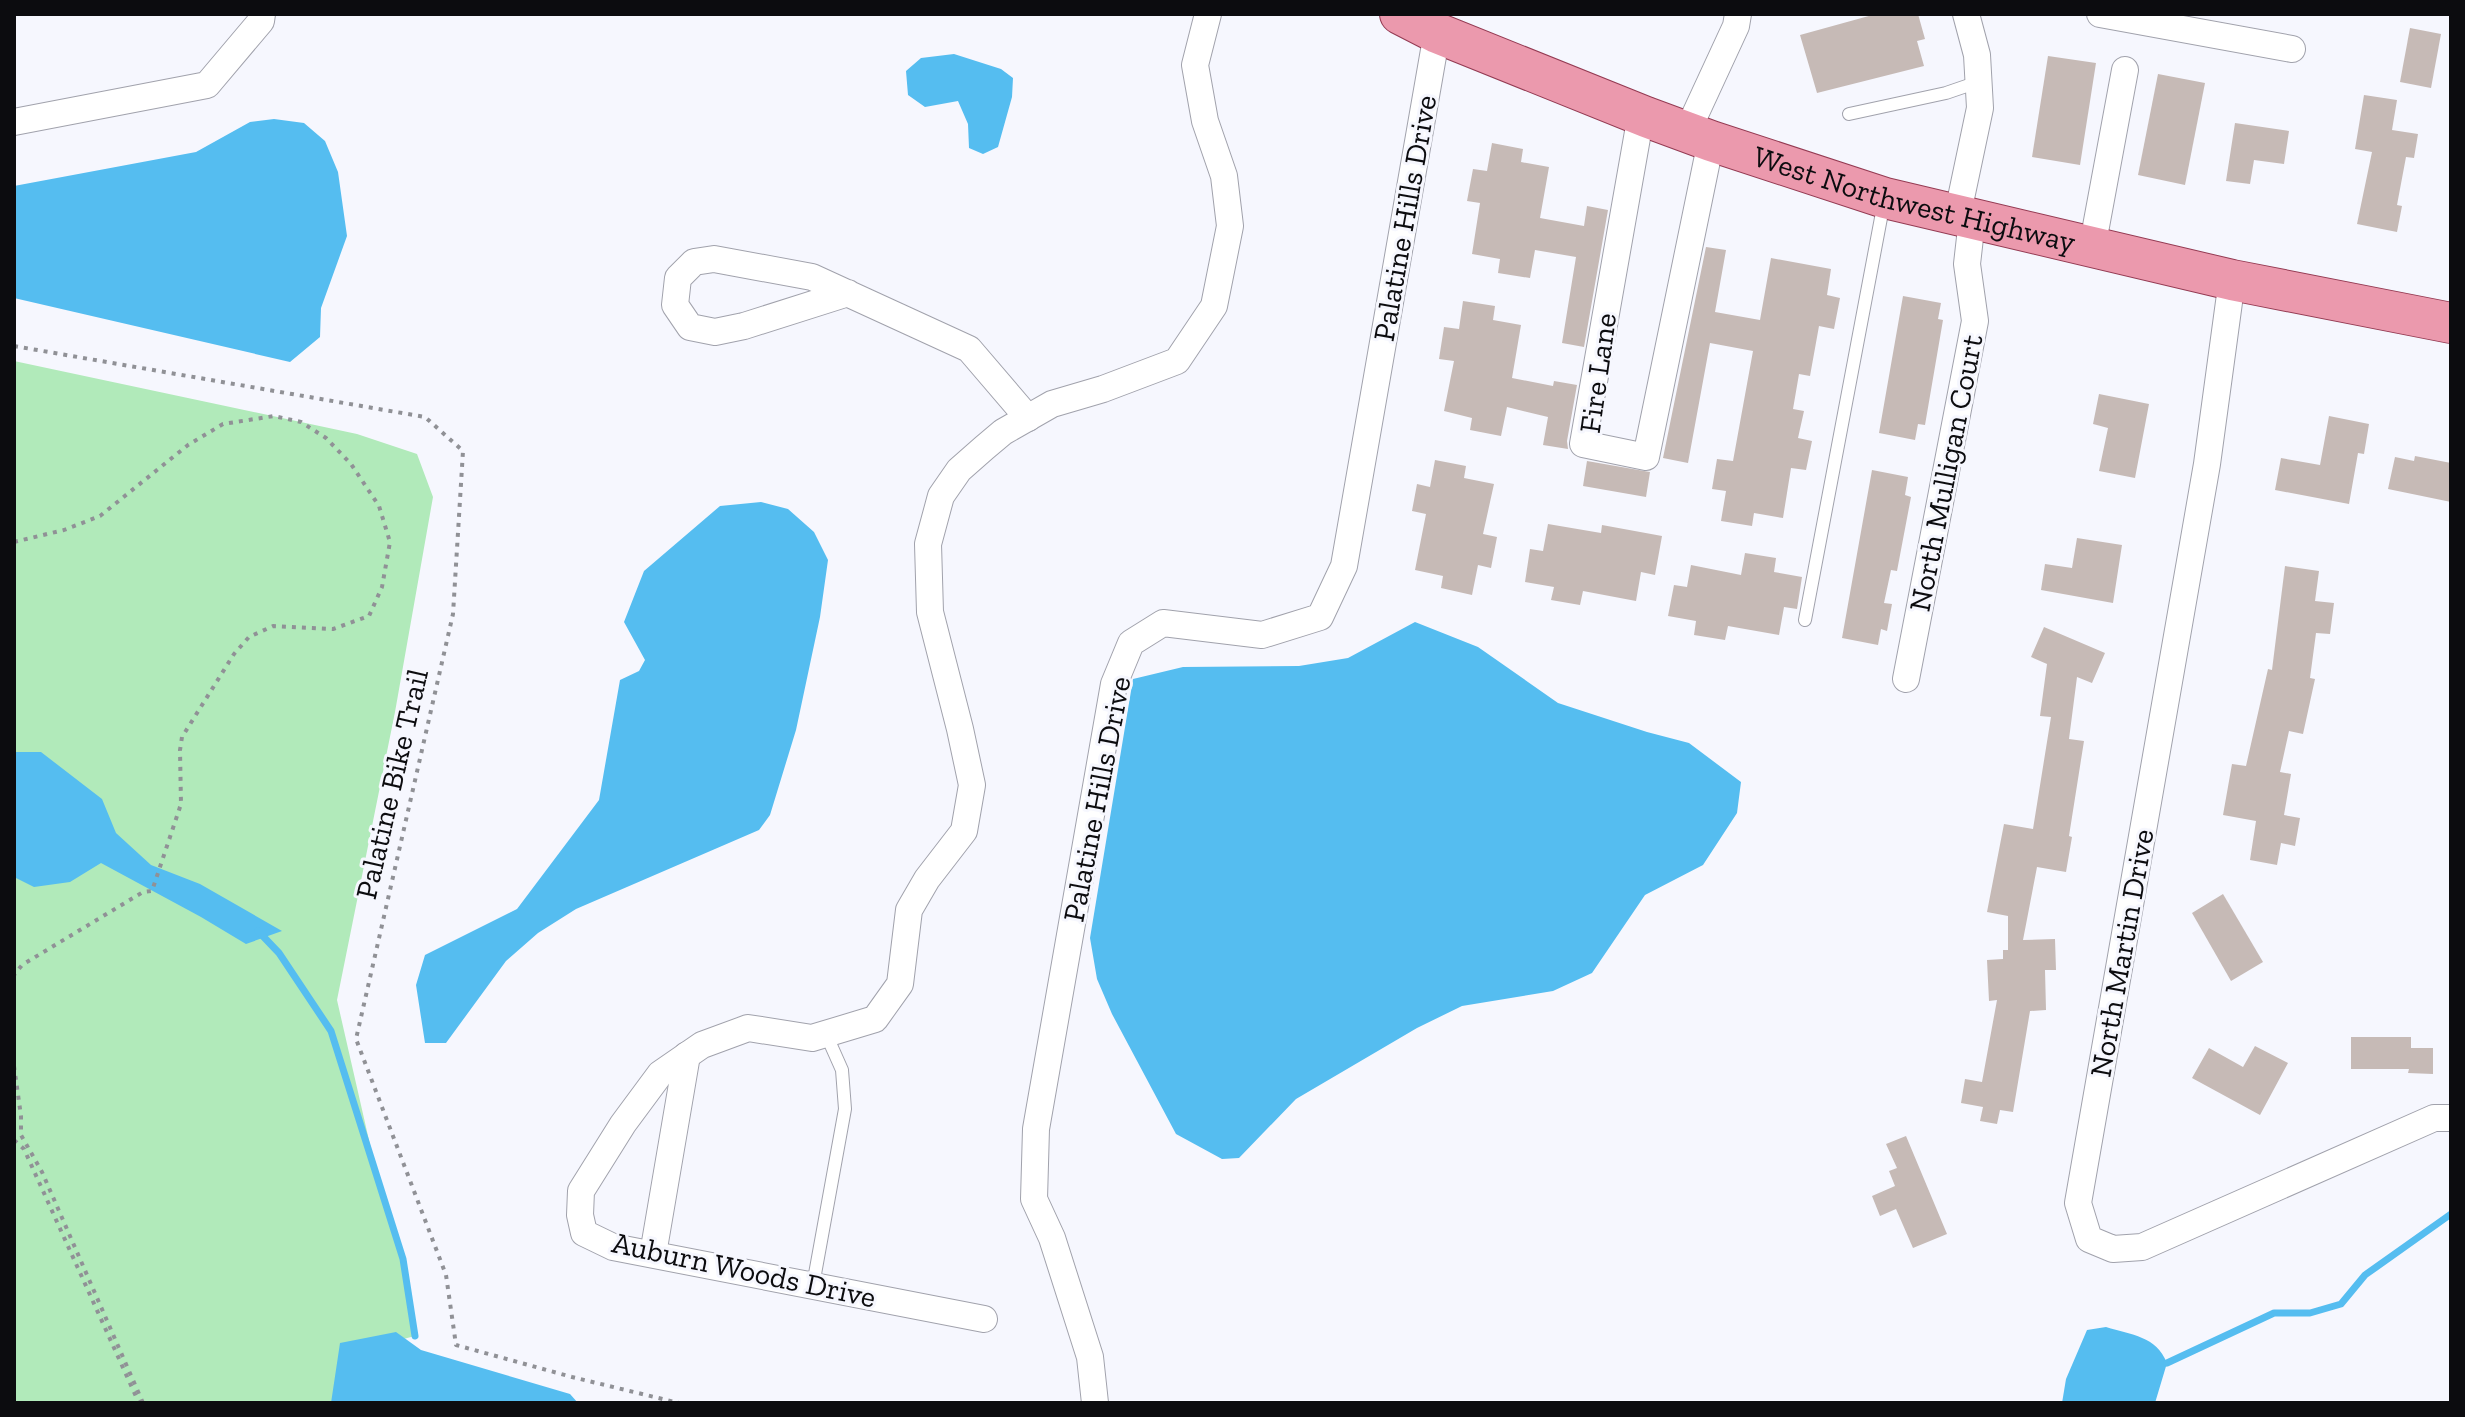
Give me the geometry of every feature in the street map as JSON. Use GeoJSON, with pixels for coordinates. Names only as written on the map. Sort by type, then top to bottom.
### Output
{"type":"FeatureCollection","features":[{"type":"Feature","properties":{"kind":"main road","name":"West Northwest Highway"},"geometry":{"type":"LineString","coordinates":[[1400,14],[1437,33],[1641,115],[1885,198],[2232,280],[2450,319]]}},
{"type":"Feature","properties":{"kind":"street"},"geometry":{"type":"LineString","coordinates":[[14,122],[207,85],[261,21],[262,14]]}},
{"type":"Feature","properties":{"kind":"street","name":"Auburn Woods Drive"},"geometry":{"type":"LineString","coordinates":[[984,1319],[613,1247],[584,1233],[580,1215],[581,1191],[623,1124],[660,1074],[702,1045],[748,1028],[812,1038],[875,1019],[900,984],[909,910],[927,879],[964,831],[972,785],[930,612],[928,544],[941,496],[959,470],[1003,432],[1052,404],[1103,389],[1177,361],[1214,306],[1230,226],[1224,176],[1205,121],[1195,65],[1208,14]]}},
{"type":"Feature","properties":{"kind":"street"},"geometry":{"type":"LineString","coordinates":[[1699,137],[1738,14]]}},
{"type":"Feature","properties":{"kind":"street","name":"North Mulligan Court"},"geometry":{"type":"LineString","coordinates":[[1906,679],[1975,321],[1967,264],[1965,218],[1980,108],[1977,55],[1966,14]]}},
{"type":"Feature","properties":{"kind":"street"},"geometry":{"type":"LineString","coordinates":[[2100,14],[2292,49]]}},
{"type":"Feature","properties":{"kind":"street","name":"Palatine Hills Drive"},"geometry":{"type":"LineString","coordinates":[[1095,1403],[1090,1357],[1052,1238],[1034,1199],[1036,1129],[1114,684],[1131,643],[1163,623],[1262,635],[1320,617],[1344,566],[1437,33]]}},
{"type":"Feature","properties":{"kind":"street"},"geometry":{"type":"LineString","coordinates":[[2092,248],[2125,70]]}},
{"type":"Feature","properties":{"kind":"street","name":"Fire Lane"},"geometry":{"type":"LineString","coordinates":[[1641,115],[1583,444],[1646,457],[1699,137]]}},
{"type":"Feature","properties":{"kind":"street"},"geometry":{"type":"LineString","coordinates":[[848,293],[744,326],[715,332],[690,327],[675,305],[678,278],[694,262],[714,259],[812,277],[848,293],[969,349],[1028,418]]}},
{"type":"Feature","properties":{"kind":"street","name":"North Martin Drive"},"geometry":{"type":"LineString","coordinates":[[2232,280],[2207,464],[2078,1203],[2089,1239],[2113,1249],[2142,1247],[2434,1118],[2451,1118]]}},
{"type":"Feature","properties":{"kind":"street"},"geometry":{"type":"LineString","coordinates":[[653,1254],[687,1055]]}},
{"type":"Feature","properties":{"kind":"lane"},"geometry":{"type":"LineString","coordinates":[[1849,114],[1946,93],[1978,82]]}},
{"type":"Feature","properties":{"kind":"lane"},"geometry":{"type":"LineString","coordinates":[[1805,620],[1885,198]]}},
{"type":"Feature","properties":{"kind":"lane"},"geometry":{"type":"LineString","coordinates":[[813,1285],[845,1109],[842,1070],[826,1034]]}},
{"type":"Feature","properties":{"kind":"path","name":"Palatine Bike Trail"},"geometry":{"type":"LineString","coordinates":[[14,346],[425,417],[463,451],[453,614],[356,1039],[446,1275],[456,1345],[679,1403]]}},
{"type":"Feature","properties":{"kind":"path"},"geometry":{"type":"LineString","coordinates":[[14,542],[64,530],[100,516],[188,445],[223,424],[274,416],[301,422],[326,438],[351,464],[379,506],[390,542],[382,587],[369,616],[333,629],[273,626],[249,637],[234,654],[187,726],[180,750],[181,804],[152,891],[143,892],[22,965],[14,975]]}},
{"type":"Feature","properties":{"kind":"path"},"geometry":{"type":"LineString","coordinates":[[14,1066],[21,1135],[42,1172],[141,1403]]}},
{"type":"Feature","properties":{"kind":"path"},"geometry":{"type":"LineString","coordinates":[[14,1140],[24,1149],[141,1403]]}},
{"type":"Feature","properties":{"kind":"green space"},"geometry":{"type":"Polygon","coordinates":[[[14,361],[357,434],[417,454],[433,497],[395,712],[337,1000],[379,1184],[403,1259],[415,1336],[384,1344],[337,1403],[14,1403],[14,361]]]}},
{"type":"Feature","properties":{"kind":"water"},"geometry":{"type":"Polygon","coordinates":[[[954,54],[1001,69],[1013,78],[1012,97],[998,147],[983,154],[969,148],[968,124],[958,101],[925,107],[908,95],[906,71],[921,58],[954,54]]]}},
{"type":"Feature","properties":{"kind":"water"},"geometry":{"type":"Polygon","coordinates":[[[274,119],[304,123],[325,141],[338,172],[347,236],[321,308],[320,337],[290,362],[14,298],[14,186],[196,152],[250,122],[274,119]]]}},
{"type":"Feature","properties":{"kind":"water"},"geometry":{"type":"Polygon","coordinates":[[[761,502],[788,509],[814,532],[828,560],[820,617],[796,730],[770,815],[759,830],[576,909],[538,933],[506,961],[446,1043],[425,1043],[416,985],[425,955],[517,909],[599,800],[620,680],[639,671],[645,660],[624,622],[644,571],[720,506],[761,502]]]}},
{"type":"Feature","properties":{"kind":"water"},"geometry":{"type":"Polygon","coordinates":[[[1415,622],[1478,647],[1558,703],[1689,743],[1741,782],[1737,813],[1703,865],[1645,895],[1592,973],[1553,991],[1462,1006],[1417,1028],[1296,1099],[1239,1158],[1222,1159],[1176,1134],[1112,1014],[1097,979],[1090,938],[1133,679],[1183,667],[1299,666],[1348,658],[1415,622]]]}},
{"type":"Feature","properties":{"kind":"water"},"geometry":{"type":"Polygon","coordinates":[[[14,752],[41,752],[102,799],[116,833],[151,865],[200,884],[282,931],[246,944],[101,863],[70,882],[34,887],[14,877],[14,752]]]}},
{"type":"Feature","properties":{"kind":"water"},"geometry":{"type":"Polygon","coordinates":[[[2106,1327],[2142,1338],[2162,1354],[2167,1363],[2155,1403],[2062,1403],[2066,1379],[2087,1330],[2106,1327]]]}},
{"type":"Feature","properties":{"kind":"water"},"geometry":{"type":"Polygon","coordinates":[[[396,1332],[421,1350],[570,1394],[578,1403],[331,1403],[340,1343],[396,1332]]]}},
{"type":"Feature","properties":{"kind":"building"},"geometry":{"type":"Polygon","coordinates":[[[1876,14],[1918,14],[1925,39],[1917,41],[1924,66],[1817,93],[1800,35],[1876,14]]]}},
{"type":"Feature","properties":{"kind":"building"},"geometry":{"type":"Polygon","coordinates":[[[2410,28],[2441,34],[2431,88],[2400,82],[2410,28]]]}},
{"type":"Feature","properties":{"kind":"building"},"geometry":{"type":"Polygon","coordinates":[[[2048,56],[2096,63],[2080,165],[2032,157],[2048,56]]]}},
{"type":"Feature","properties":{"kind":"building"},"geometry":{"type":"Polygon","coordinates":[[[2158,74],[2205,83],[2185,185],[2138,175],[2158,74]]]}},
{"type":"Feature","properties":{"kind":"building"},"geometry":{"type":"Polygon","coordinates":[[[2364,95],[2397,100],[2392,130],[2418,134],[2414,158],[2406,157],[2397,205],[2402,206],[2397,232],[2357,224],[2372,152],[2355,149],[2364,95]]]}},
{"type":"Feature","properties":{"kind":"building"},"geometry":{"type":"Polygon","coordinates":[[[2235,123],[2289,131],[2284,164],[2254,160],[2250,184],[2226,181],[2235,123]]]}},
{"type":"Feature","properties":{"kind":"building"},"geometry":{"type":"Polygon","coordinates":[[[1492,143],[1523,149],[1521,162],[1549,167],[1540,218],[1584,226],[1587,206],[1608,210],[1584,347],[1562,343],[1576,257],[1535,250],[1530,278],[1498,273],[1500,259],[1472,254],[1480,203],[1467,201],[1473,169],[1487,171],[1492,143]]]}},
{"type":"Feature","properties":{"kind":"building"},"geometry":{"type":"Polygon","coordinates":[[[1706,247],[1726,250],[1715,312],[1760,320],[1771,258],[1831,269],[1827,295],[1840,298],[1834,329],[1819,326],[1810,376],[1799,374],[1793,409],[1804,411],[1798,438],[1812,441],[1806,470],[1791,468],[1783,518],[1754,513],[1752,526],[1721,521],[1726,491],[1712,489],[1717,459],[1733,461],[1753,351],[1710,343],[1688,463],[1663,458],[1706,247]]]}},
{"type":"Feature","properties":{"kind":"building"},"geometry":{"type":"Polygon","coordinates":[[[1903,296],[1941,303],[1938,319],[1943,320],[1925,425],[1918,424],[1915,440],[1879,433],[1903,296]]]}},
{"type":"Feature","properties":{"kind":"building"},"geometry":{"type":"Polygon","coordinates":[[[1463,301],[1495,306],[1493,320],[1521,325],[1512,378],[1553,386],[1554,381],[1577,385],[1568,449],[1543,445],[1548,417],[1507,407],[1501,436],[1470,430],[1472,418],[1444,411],[1454,361],[1439,359],[1444,327],[1459,329],[1463,301]]]}},
{"type":"Feature","properties":{"kind":"building"},"geometry":{"type":"Polygon","coordinates":[[[2099,394],[2149,404],[2135,478],[2099,471],[2108,428],[2093,424],[2099,394]]]}},
{"type":"Feature","properties":{"kind":"building"},"geometry":{"type":"Polygon","coordinates":[[[2329,416],[2369,424],[2364,454],[2358,453],[2349,504],[2275,490],[2281,458],[2320,465],[2329,416]]]}},
{"type":"Feature","properties":{"kind":"building"},"geometry":{"type":"Polygon","coordinates":[[[2415,456],[2451,463],[2451,502],[2388,489],[2395,457],[2414,461],[2415,456]]]}},
{"type":"Feature","properties":{"kind":"building"},"geometry":{"type":"Polygon","coordinates":[[[1435,460],[1466,466],[1464,478],[1494,484],[1483,534],[1497,537],[1491,568],[1478,565],[1472,595],[1441,588],[1443,576],[1415,570],[1426,514],[1412,511],[1417,484],[1430,487],[1435,460]]]}},
{"type":"Feature","properties":{"kind":"building"},"geometry":{"type":"Polygon","coordinates":[[[1587,461],[1650,472],[1646,497],[1583,486],[1587,461]]]}},
{"type":"Feature","properties":{"kind":"building"},"geometry":{"type":"Polygon","coordinates":[[[1872,470],[1908,477],[1905,495],[1911,497],[1897,571],[1891,570],[1884,603],[1892,604],[1887,631],[1881,629],[1878,645],[1842,638],[1872,470]]]}},
{"type":"Feature","properties":{"kind":"building"},"geometry":{"type":"Polygon","coordinates":[[[1548,524],[1601,533],[1602,525],[1662,536],[1655,575],[1641,572],[1636,601],[1583,591],[1580,605],[1551,600],[1554,587],[1525,582],[1530,549],[1543,551],[1548,524]]]}},
{"type":"Feature","properties":{"kind":"building"},"geometry":{"type":"Polygon","coordinates":[[[2077,538],[2122,545],[2113,603],[2041,590],[2045,564],[2072,568],[2077,538]]]}},
{"type":"Feature","properties":{"kind":"building"},"geometry":{"type":"Polygon","coordinates":[[[1745,553],[1776,558],[1774,572],[1802,577],[1797,609],[1784,607],[1779,635],[1728,626],[1725,640],[1694,635],[1696,621],[1668,616],[1674,585],[1687,587],[1691,565],[1741,575],[1745,553]]]}},
{"type":"Feature","properties":{"kind":"building"},"geometry":{"type":"Polygon","coordinates":[[[2285,566],[2319,571],[2315,601],[2334,603],[2330,634],[2316,633],[2310,678],[2315,679],[2303,734],[2289,731],[2280,772],[2291,774],[2284,815],[2300,818],[2295,846],[2281,843],[2277,865],[2250,860],[2256,821],[2223,815],[2232,764],[2246,766],[2268,669],[2272,670],[2285,566]]]}},
{"type":"Feature","properties":{"kind":"building"},"geometry":{"type":"Polygon","coordinates":[[[2044,627],[2105,653],[2092,683],[2077,677],[2069,739],[2084,741],[2066,872],[2037,867],[2023,940],[2055,939],[2056,970],[2045,970],[2046,1010],[2030,1011],[2013,1112],[2000,1110],[1997,1124],[1980,1121],[1983,1107],[1961,1103],[1965,1079],[1982,1082],[1997,1000],[1989,1001],[1987,960],[2003,959],[2003,950],[2008,950],[2008,916],[1987,912],[2004,824],[2033,829],[2051,717],[2040,716],[2047,664],[2031,657],[2044,627]]]}},
{"type":"Feature","properties":{"kind":"building"},"geometry":{"type":"Polygon","coordinates":[[[2223,894],[2263,962],[2231,981],[2192,913],[2223,894]]]}},
{"type":"Feature","properties":{"kind":"building"},"geometry":{"type":"Polygon","coordinates":[[[2351,1037],[2411,1037],[2411,1048],[2433,1048],[2433,1074],[2408,1073],[2409,1069],[2351,1069],[2351,1037]]]}},
{"type":"Feature","properties":{"kind":"building"},"geometry":{"type":"Polygon","coordinates":[[[2255,1046],[2288,1063],[2260,1115],[2192,1078],[2209,1048],[2243,1067],[2255,1046]]]}},
{"type":"Feature","properties":{"kind":"building"},"geometry":{"type":"Polygon","coordinates":[[[1906,1136],[1947,1234],[1913,1248],[1896,1209],[1880,1216],[1872,1196],[1895,1186],[1889,1171],[1897,1168],[1886,1144],[1906,1136]]]}},
{"type":"Feature","properties":{"kind":"waterway"},"geometry":{"type":"LineString","coordinates":[[258,931],[279,953],[331,1031],[403,1259],[415,1336]]}},
{"type":"Feature","properties":{"kind":"waterway"},"geometry":{"type":"LineString","coordinates":[[2167,1363],[2274,1313],[2310,1313],[2341,1304],[2365,1275],[2451,1214]]}}]}
